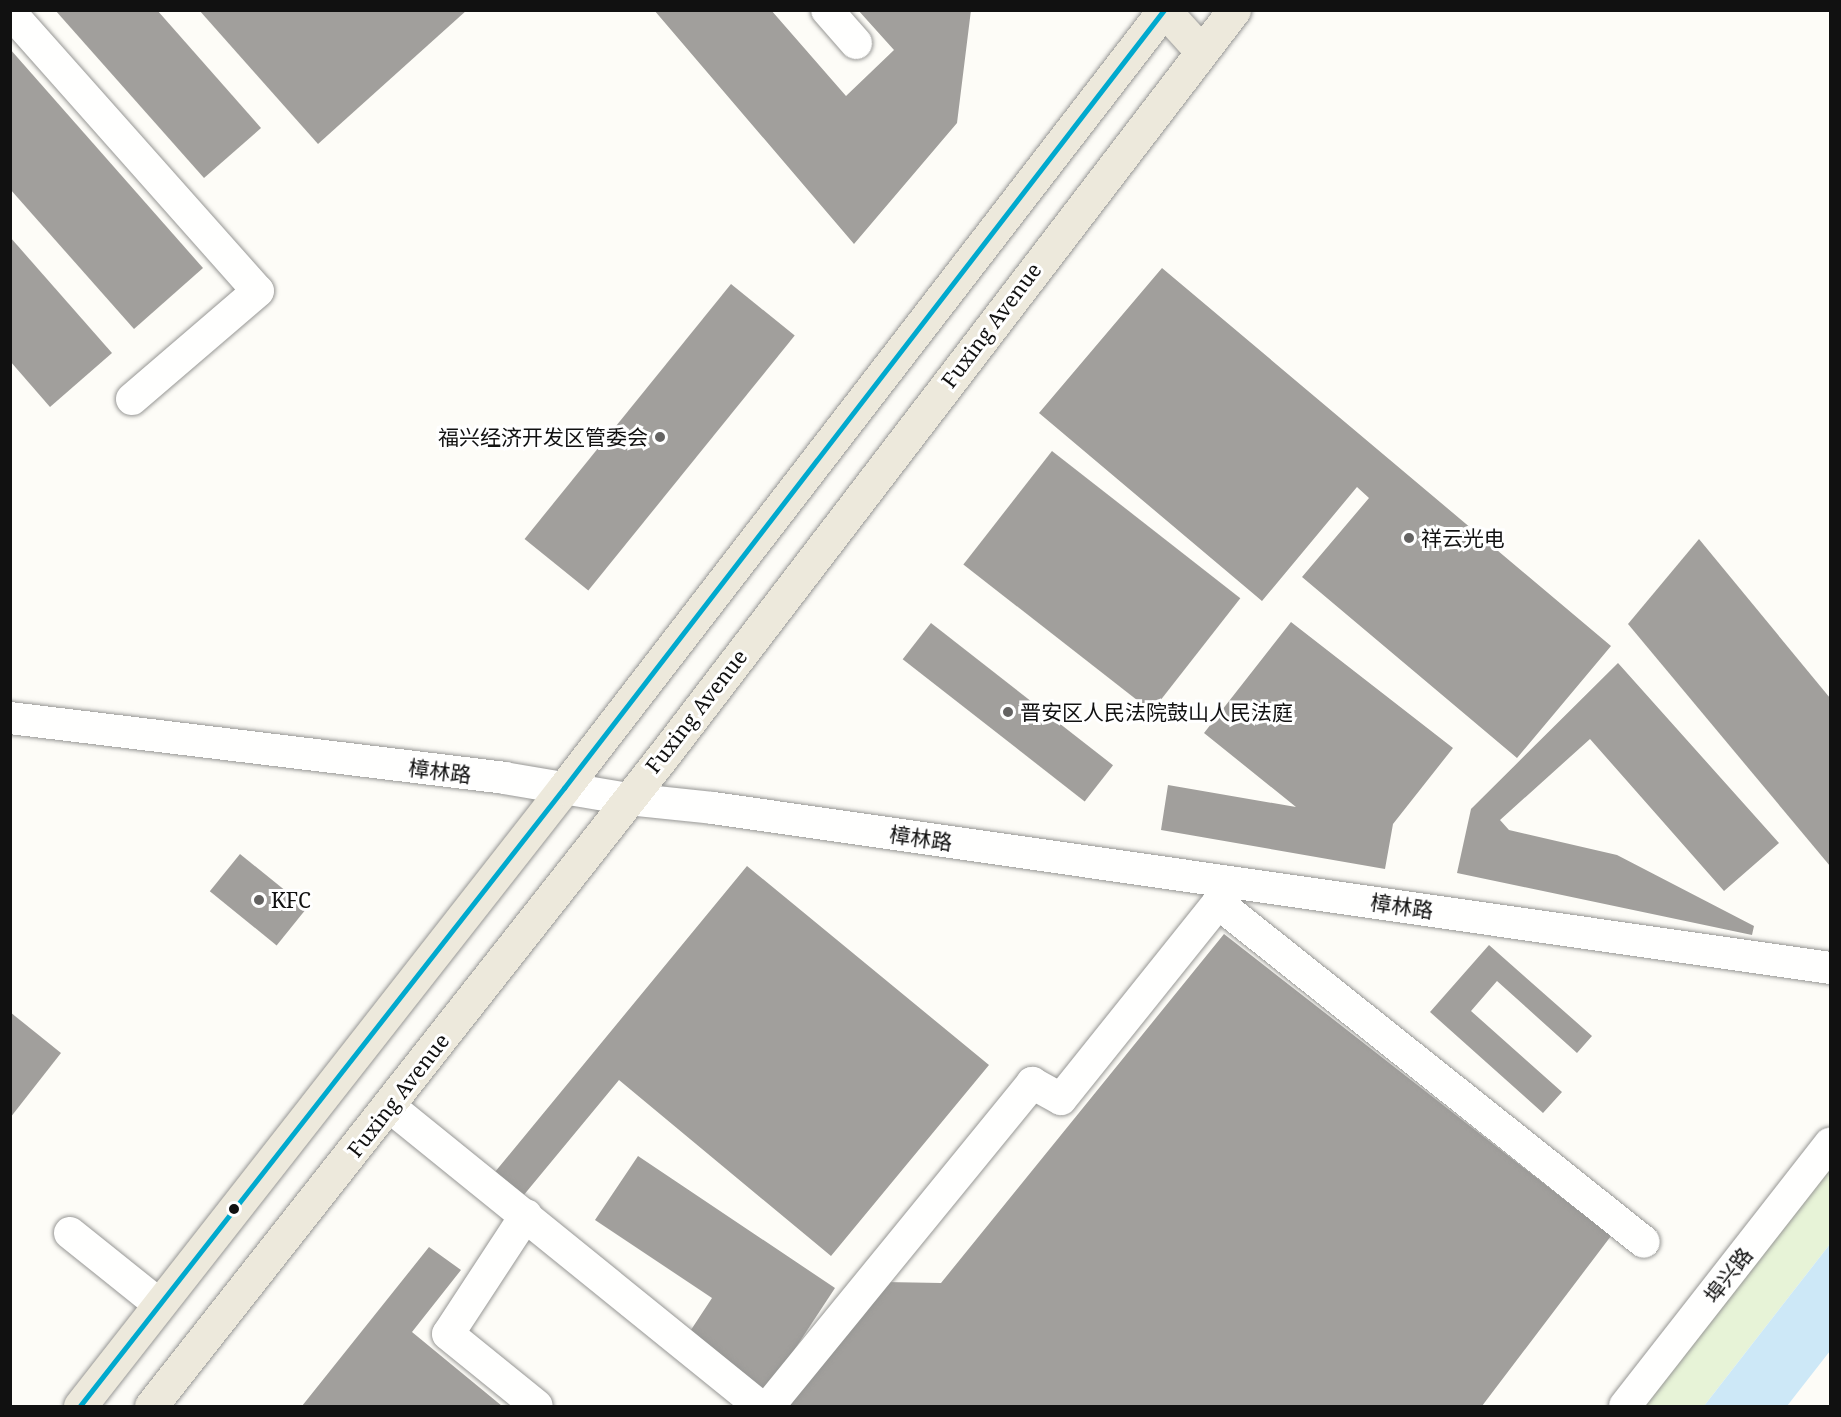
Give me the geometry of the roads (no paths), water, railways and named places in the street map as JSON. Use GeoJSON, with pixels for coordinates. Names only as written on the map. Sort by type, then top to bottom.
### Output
{"type":"FeatureCollection","features":[{"type":"Feature","properties":{"kind":"main road","name":"Fuxing Avenue"},"geometry":{"type":"LineString","coordinates":[[151,1407],[389,1106],[627,799],[1234,10]]}},
{"type":"Feature","properties":{"kind":"main road"},"geometry":{"type":"LineString","coordinates":[[80,1407],[564,788],[1164,11],[1201,51]]}},
{"type":"Feature","properties":{"kind":"street"},"geometry":{"type":"LineString","coordinates":[[827,10],[856,43]]}},
{"type":"Feature","properties":{"kind":"street"},"geometry":{"type":"LineString","coordinates":[[10,12],[258,291],[132,399]]}},
{"type":"Feature","properties":{"kind":"street","name":"樟林路"},"geometry":{"type":"LineString","coordinates":[[10,718],[564,788],[627,799],[713,808],[1830,968]]}},
{"type":"Feature","properties":{"kind":"street"},"geometry":{"type":"LineString","coordinates":[[770,1407],[1032,1083],[1061,1099],[1218,903],[1644,1242]]}},
{"type":"Feature","properties":{"kind":"street"},"geometry":{"type":"LineString","coordinates":[[389,1106],[760,1407]]}},
{"type":"Feature","properties":{"kind":"street","name":"埠兴路"},"geometry":{"type":"LineString","coordinates":[[1625,1407],[1830,1144]]}},
{"type":"Feature","properties":{"kind":"street"},"geometry":{"type":"LineString","coordinates":[[526,1215],[447,1334],[537,1407]]}},
{"type":"Feature","properties":{"kind":"street"},"geometry":{"type":"LineString","coordinates":[[70,1233],[160,1305]]}},
{"type":"Feature","properties":{"kind":"water"},"geometry":{"type":"Polygon","coordinates":[[[1830,1244],[1830,1351],[1787,1406],[1704,1406],[1830,1244]]]}},
{"type":"Feature","properties":{"kind":"place","name":"福兴经济开发区管委会"},"geometry":{"type":"Point","coordinates":[660,437]}},
{"type":"Feature","properties":{"kind":"place","name":"祥云光电"},"geometry":{"type":"Point","coordinates":[1409,538]}},
{"type":"Feature","properties":{"kind":"place","name":"晋安区人民法院鼓山人民法庭"},"geometry":{"type":"Point","coordinates":[1008,712]}},
{"type":"Feature","properties":{"kind":"place","name":"KFC"},"geometry":{"type":"Point","coordinates":[259,900]}}]}
